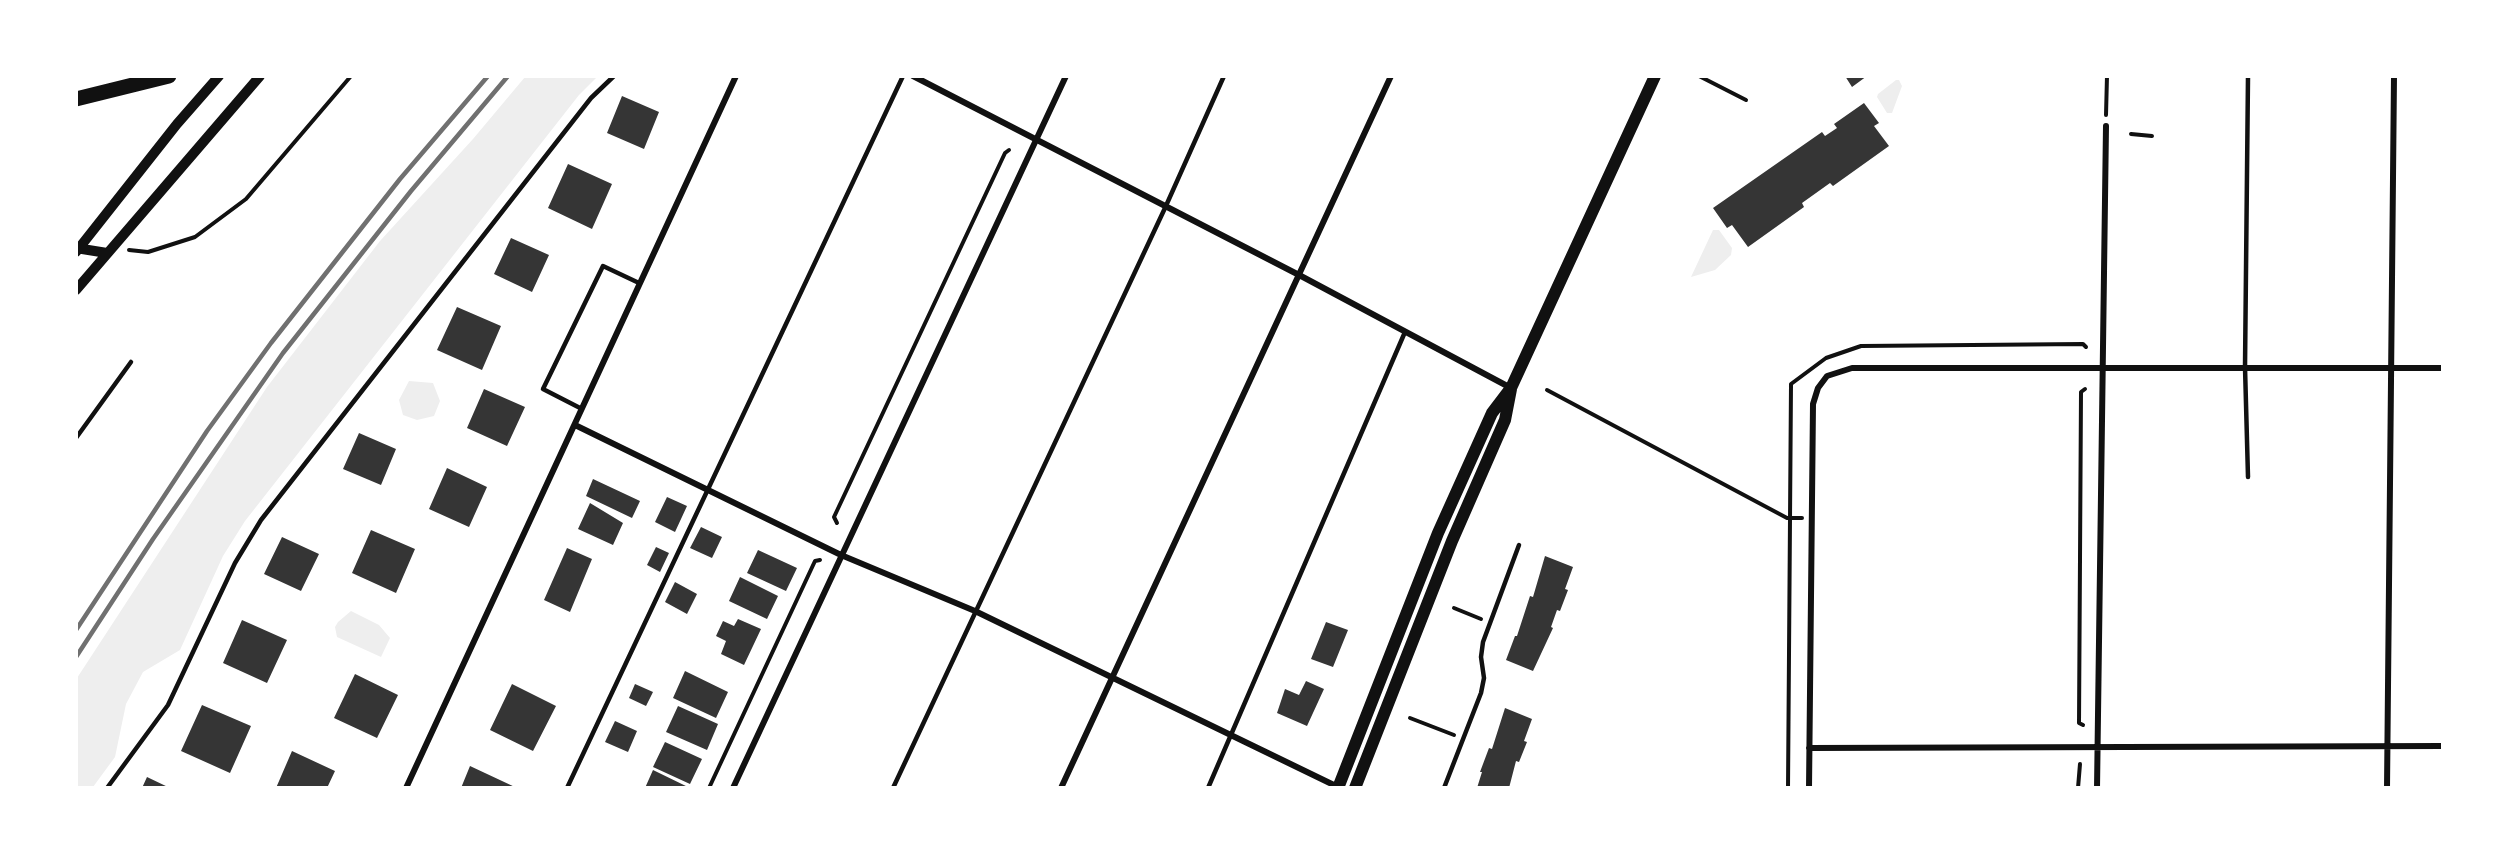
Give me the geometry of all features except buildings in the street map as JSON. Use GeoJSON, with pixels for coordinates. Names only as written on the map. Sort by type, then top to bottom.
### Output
{"type":"FeatureCollection","features":[{"type":"Feature","properties":{"kind":"highway"},"geometry":{"type":"LineString","coordinates":[[76,99],[169,76]]}},
{"type":"Feature","properties":{"kind":"highway"},"geometry":{"type":"LineString","coordinates":[[76,106],[144,81]]}},
{"type":"Feature","properties":{"kind":"main road"},"geometry":{"type":"LineString","coordinates":[[1338,787],[1438,532],[1492,413],[1511,388],[1655,76]]}},
{"type":"Feature","properties":{"kind":"main road"},"geometry":{"type":"LineString","coordinates":[[1355,788],[1452,541],[1505,420],[1511,388]]}},
{"type":"Feature","properties":{"kind":"street"},"geometry":{"type":"LineString","coordinates":[[78,249],[177,124],[219,76]]}},
{"type":"Feature","properties":{"kind":"street"},"geometry":{"type":"LineString","coordinates":[[76,290],[260,76]]}},
{"type":"Feature","properties":{"kind":"street"},"geometry":{"type":"LineString","coordinates":[[913,76],[1301,276],[1511,388]]}},
{"type":"Feature","properties":{"kind":"street"},"geometry":{"type":"LineString","coordinates":[[733,788],[1038,141],[1066,76]]}},
{"type":"Feature","properties":{"kind":"street"},"geometry":{"type":"LineString","coordinates":[[1061,788],[1301,276],[1391,76]]}},
{"type":"Feature","properties":{"kind":"street"},"geometry":{"type":"LineString","coordinates":[[2387,788],[2393,369],[2394,76]]}},
{"type":"Feature","properties":{"kind":"street"},"geometry":{"type":"LineString","coordinates":[[406,788],[736,78]]}},
{"type":"Feature","properties":{"kind":"street"},"geometry":{"type":"LineString","coordinates":[[2097,788],[2106,126]]}},
{"type":"Feature","properties":{"kind":"street"},"geometry":{"type":"LineString","coordinates":[[78,249],[109,251]]}},
{"type":"Feature","properties":{"kind":"street"},"geometry":{"type":"LineString","coordinates":[[1809,788],[1814,404],[1818,388],[1827,376],[1852,368],[2103,366],[2442,368]]}},
{"type":"Feature","properties":{"kind":"street"},"geometry":{"type":"LineString","coordinates":[[575,425],[841,555],[975,611],[1338,787]]}},
{"type":"Feature","properties":{"kind":"street"},"geometry":{"type":"LineString","coordinates":[[1809,748],[2097,749],[2442,746]]}},
{"type":"Feature","properties":{"kind":"lane"},"geometry":{"type":"LineString","coordinates":[[106,788],[168,705],[235,563],[261,520],[591,98],[614,76]]}},
{"type":"Feature","properties":{"kind":"lane"},"geometry":{"type":"LineString","coordinates":[[727,76],[736,78]]}},
{"type":"Feature","properties":{"kind":"lane"},"geometry":{"type":"LineString","coordinates":[[567,788],[903,76]]}},
{"type":"Feature","properties":{"kind":"lane"},"geometry":{"type":"LineString","coordinates":[[893,788],[1166,208],[1224,76]]}},
{"type":"Feature","properties":{"kind":"lane"},"geometry":{"type":"LineString","coordinates":[[2248,76],[2245,367],[2248,477]]}},
{"type":"Feature","properties":{"kind":"lane"},"geometry":{"type":"LineString","coordinates":[[582,410],[543,389],[603,266],[639,283]]}},
{"type":"Feature","properties":{"kind":"lane"},"geometry":{"type":"LineString","coordinates":[[1208,788],[1405,332]]}},
{"type":"Feature","properties":{"kind":"lane"},"geometry":{"type":"LineString","coordinates":[[76,438],[131,362]]}},
{"type":"Feature","properties":{"kind":"lane"},"geometry":{"type":"LineString","coordinates":[[1444,788],[1481,693],[1484,678],[1480,657],[1483,642],[1519,545]]}},
{"type":"Feature","properties":{"kind":"path"},"geometry":{"type":"LineString","coordinates":[[109,251],[148,252],[195,237],[246,199],[351,76]]}},
{"type":"Feature","properties":{"kind":"path"},"geometry":{"type":"LineString","coordinates":[[1699,76],[1746,100]]}},
{"type":"Feature","properties":{"kind":"path"},"geometry":{"type":"LineString","coordinates":[[2106,126],[2107,76]]}},
{"type":"Feature","properties":{"kind":"path"},"geometry":{"type":"LineString","coordinates":[[2131,135],[2152,136]]}},
{"type":"Feature","properties":{"kind":"path"},"geometry":{"type":"LineString","coordinates":[[837,523],[834,517],[1005,153],[1009,150]]}},
{"type":"Feature","properties":{"kind":"path"},"geometry":{"type":"LineString","coordinates":[[1788,788],[1791,384],[1826,358],[1862,346],[2083,344],[2086,346]]}},
{"type":"Feature","properties":{"kind":"path"},"geometry":{"type":"LineString","coordinates":[[2083,725],[2079,723],[2079,676],[2081,392],[2085,389]]}},
{"type":"Feature","properties":{"kind":"path"},"geometry":{"type":"LineString","coordinates":[[1547,390],[1790,518],[1812,518]]}},
{"type":"Feature","properties":{"kind":"path"},"geometry":{"type":"LineString","coordinates":[[709,788],[815,561],[820,560]]}},
{"type":"Feature","properties":{"kind":"path"},"geometry":{"type":"LineString","coordinates":[[1454,608],[1480,619]]}},
{"type":"Feature","properties":{"kind":"path"},"geometry":{"type":"LineString","coordinates":[[1410,718],[1442,730]]}},
{"type":"Feature","properties":{"kind":"path"},"geometry":{"type":"LineString","coordinates":[[2078,788],[2080,764]]}},
{"type":"Feature","properties":{"kind":"shaded area"},"geometry":{"type":"Polygon","coordinates":[[[525,77],[597,77],[579,95],[245,521],[223,556],[180,650],[143,672],[126,704],[115,757],[93,787],[77,787],[77,678],[267,387],[380,241],[473,139],[525,77]]]}},
{"type":"Feature","properties":{"kind":"shaded area"},"geometry":{"type":"Polygon","coordinates":[[[1896,80],[1899,80],[1902,86],[1892,113],[1887,113],[1877,97],[1896,80]]]}},
{"type":"Feature","properties":{"kind":"shaded area"},"geometry":{"type":"Polygon","coordinates":[[[1713,230],[1719,230],[1732,248],[1731,255],[1715,270],[1691,277],[1713,230]]]}},
{"type":"Feature","properties":{"kind":"shaded area"},"geometry":{"type":"Polygon","coordinates":[[[409,381],[433,383],[440,401],[434,416],[417,420],[403,415],[399,400],[409,381]]]}},
{"type":"Feature","properties":{"kind":"shaded area"},"geometry":{"type":"Polygon","coordinates":[[[351,611],[379,625],[390,638],[381,657],[337,637],[335,627],[351,611]]]}},
{"type":"Feature","properties":{"kind":"railway"},"geometry":{"type":"LineString","coordinates":[[76,630],[207,431],[271,343],[400,179],[488,76]]}},
{"type":"Feature","properties":{"kind":"railway"},"geometry":{"type":"LineString","coordinates":[[76,657],[153,539],[283,353],[411,191],[508,76]]}}]}
